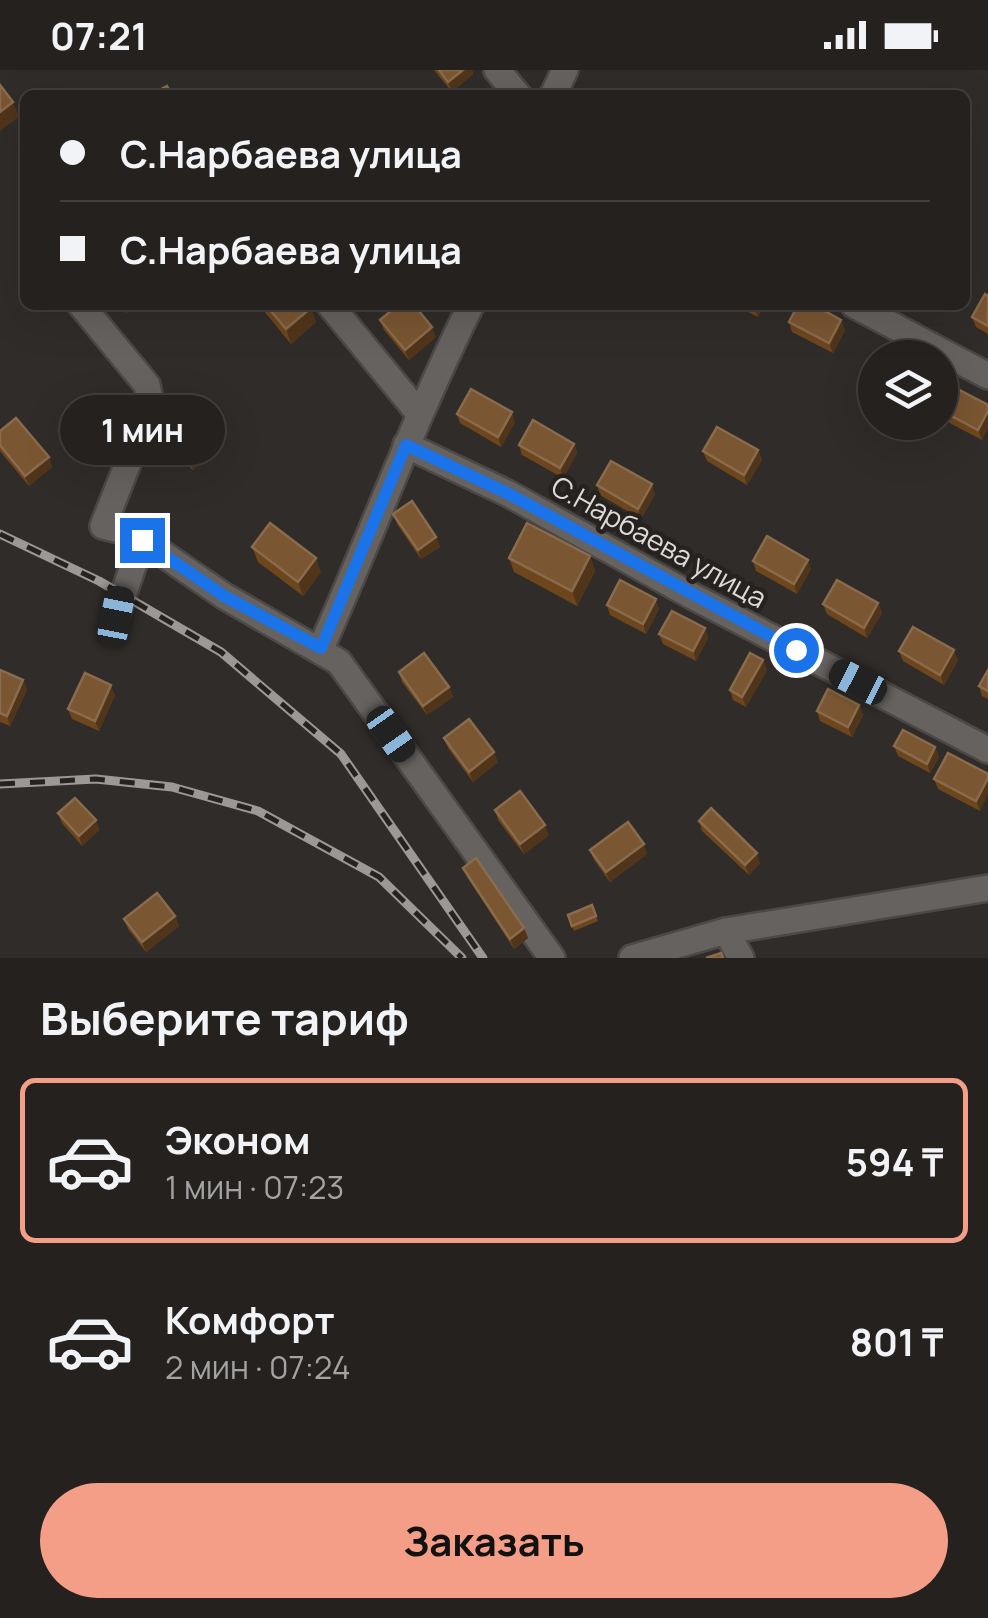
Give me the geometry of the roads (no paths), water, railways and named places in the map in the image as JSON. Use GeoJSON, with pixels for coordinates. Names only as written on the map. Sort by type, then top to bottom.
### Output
{"type":"FeatureCollection","features":[{"type":"Feature","properties":{"kind":"street"},"geometry":{"type":"LineString","coordinates":[[497,70],[514,90]]}},
{"type":"Feature","properties":{"kind":"street"},"geometry":{"type":"LineString","coordinates":[[85,310],[147,385],[151,405],[148,421],[103,526],[142,540],[224,596],[340,662],[552,958]]}},
{"type":"Feature","properties":{"kind":"street"},"geometry":{"type":"LineString","coordinates":[[334,310],[418,412]]}},
{"type":"Feature","properties":{"kind":"street"},"geometry":{"type":"LineString","coordinates":[[321,648],[418,412],[469,310]]}},
{"type":"Feature","properties":{"kind":"street"},"geometry":{"type":"LineString","coordinates":[[863,310],[988,376]]}},
{"type":"Feature","properties":{"kind":"street","name":"С.Нарбаева улица"},"geometry":{"type":"LineString","coordinates":[[406,445],[509,494],[692,596],[988,750]]}},
{"type":"Feature","properties":{"kind":"street"},"geometry":{"type":"LineString","coordinates":[[116,616],[127,574],[142,540]]}},
{"type":"Feature","properties":{"kind":"street"},"geometry":{"type":"LineString","coordinates":[[632,958],[726,931],[988,888]]}},
{"type":"Feature","properties":{"kind":"street"},"geometry":{"type":"LineString","coordinates":[[726,931],[741,958]]}},
{"type":"Feature","properties":{"kind":"railway"},"geometry":{"type":"LineString","coordinates":[[0,534],[99,581],[221,652],[341,754],[483,958]]}},
{"type":"Feature","properties":{"kind":"railway"},"geometry":{"type":"LineString","coordinates":[[0,784],[96,779],[172,787],[258,811],[379,877],[462,958]]}}]}
